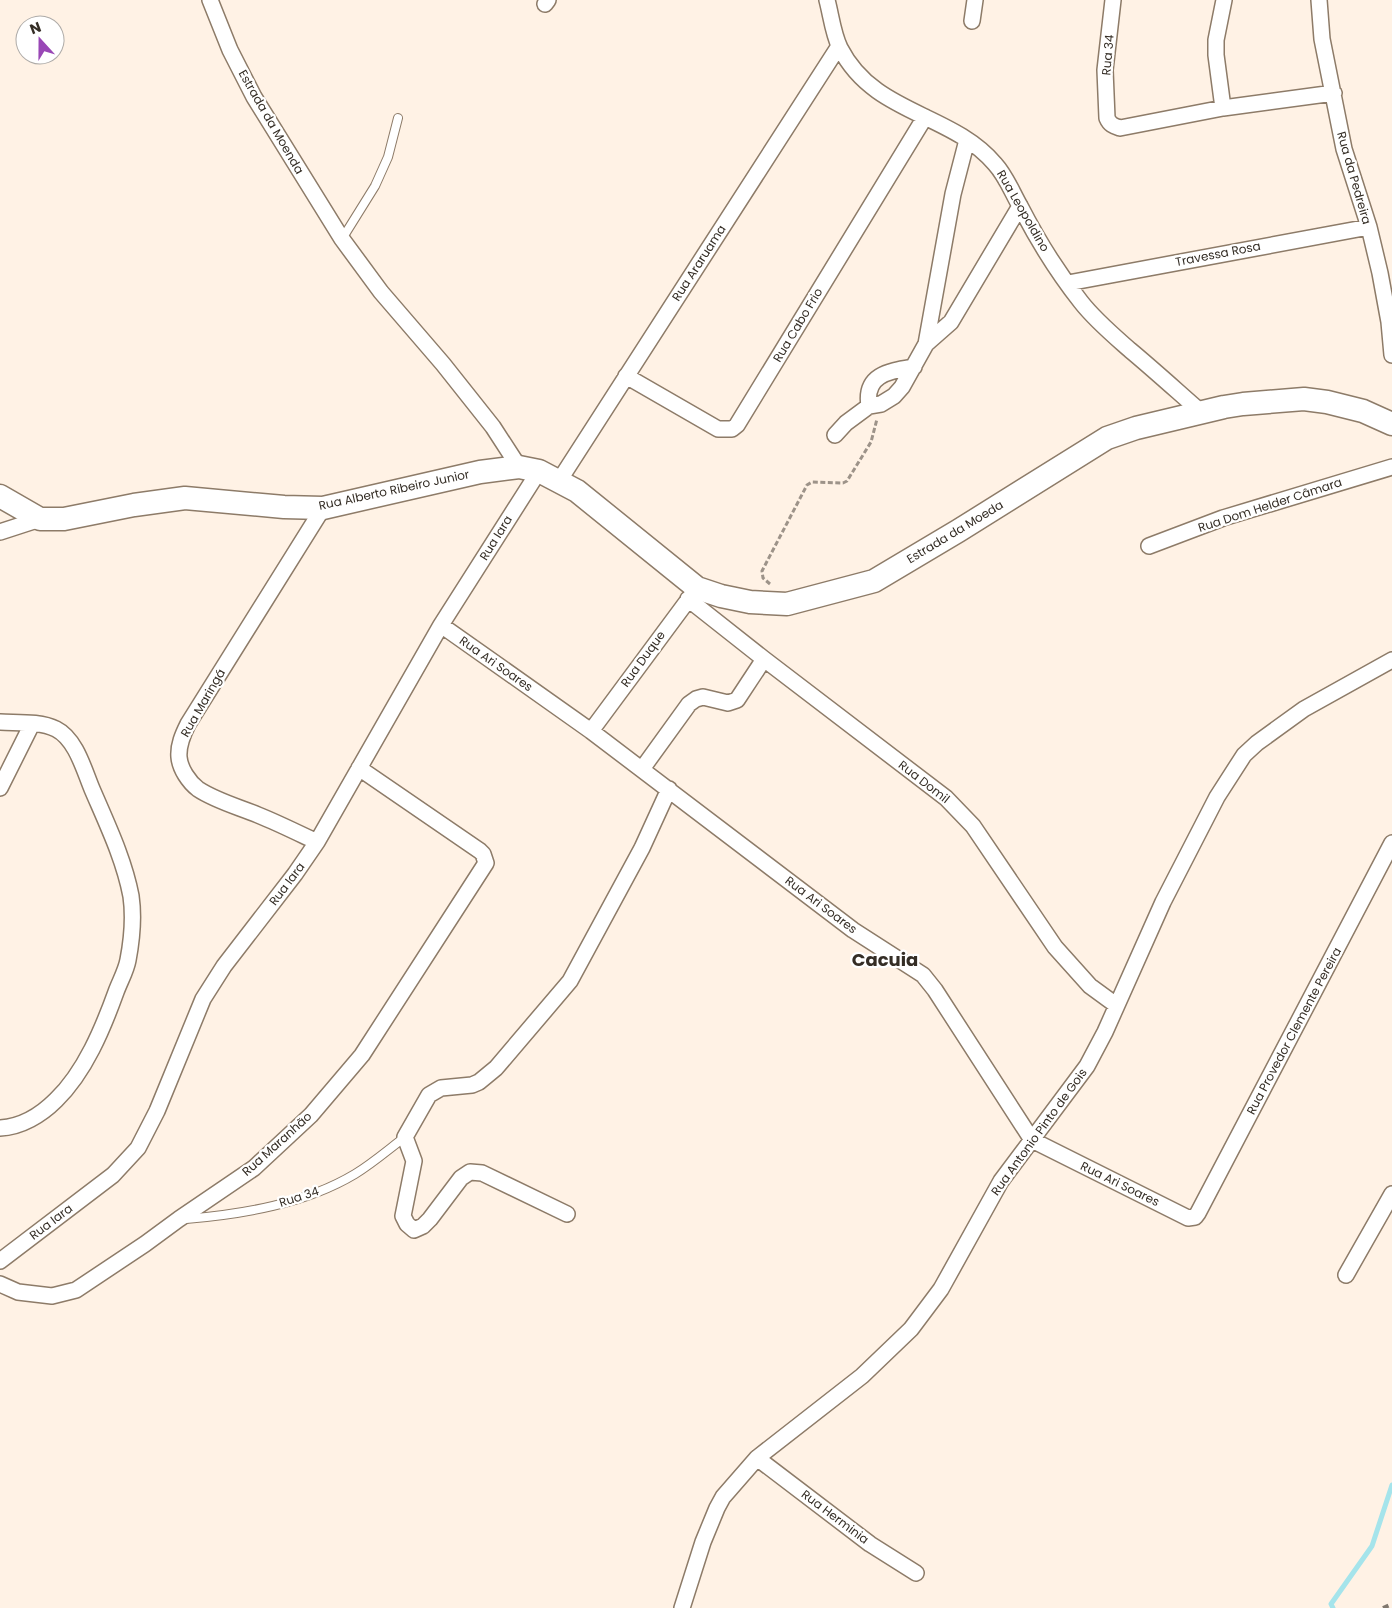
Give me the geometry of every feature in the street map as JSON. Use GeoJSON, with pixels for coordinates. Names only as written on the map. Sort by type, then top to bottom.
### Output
{"type":"FeatureCollection","features":[{"type":"Feature","properties":{"kind":"main road","name":"Estrada da Moeda"},"geometry":{"type":"LineString","coordinates":[[693,594],[721,596],[750,602],[787,604],[874,581],[958,532],[1107,438],[1136,428],[1201,412],[1243,404],[1304,399],[1327,402],[1363,411],[1392,424]]}},
{"type":"Feature","properties":{"kind":"main road"},"geometry":{"type":"LineString","coordinates":[[529,469],[559,481],[577,491],[693,594]]}},
{"type":"Feature","properties":{"kind":"main road","name":"Rua Alberto Ribeiro Junior"},"geometry":{"type":"LineString","coordinates":[[0,496],[40,519],[64,520],[134,505],[186,498],[284,507],[323,508],[480,472],[529,469]]}},
{"type":"Feature","properties":{"kind":"street","name":"Estrada da Moenda"},"geometry":{"type":"LineString","coordinates":[[210,0],[230,50],[254,97],[342,239],[381,292],[444,364],[493,427],[529,469]]}},
{"type":"Feature","properties":{"kind":"street","name":"Rua Leopoldino"},"geometry":{"type":"LineString","coordinates":[[827,0],[839,46],[856,73],[887,99],[925,116],[967,140],[985,153],[1004,175],[1050,258],[1081,303],[1100,323],[1201,412]]}},
{"type":"Feature","properties":{"kind":"street"},"geometry":{"type":"LineString","coordinates":[[972,21],[975,0]]}},
{"type":"Feature","properties":{"kind":"street","name":"Rua 34"},"geometry":{"type":"LineString","coordinates":[[1114,0],[1105,70],[1106,110],[1109,123],[1120,128],[1223,108]]}},
{"type":"Feature","properties":{"kind":"street"},"geometry":{"type":"LineString","coordinates":[[1224,0],[1216,48],[1223,108],[1334,93]]}},
{"type":"Feature","properties":{"kind":"street","name":"Rua da Pedreira"},"geometry":{"type":"LineString","coordinates":[[1319,0],[1322,39],[1344,149],[1369,227],[1386,304],[1392,355]]}},
{"type":"Feature","properties":{"kind":"street","name":"Rua Araruama"},"geometry":{"type":"LineString","coordinates":[[559,481],[839,46]]}},
{"type":"Feature","properties":{"kind":"street","name":"Rua Cabo Frio"},"geometry":{"type":"LineString","coordinates":[[626,376],[718,429],[732,429],[737,425],[925,116]]}},
{"type":"Feature","properties":{"kind":"street"},"geometry":{"type":"LineString","coordinates":[[835,435],[846,423],[894,396],[914,367],[926,344],[953,194],[967,140]]}},
{"type":"Feature","properties":{"kind":"street"},"geometry":{"type":"LineString","coordinates":[[926,344],[951,322],[1020,206]]}},
{"type":"Feature","properties":{"kind":"street","name":"Travessa Rosa"},"geometry":{"type":"LineString","coordinates":[[1068,283],[1369,227]]}},
{"type":"Feature","properties":{"kind":"street"},"geometry":{"type":"LineString","coordinates":[[875,405],[867,395],[871,385],[879,377],[889,372],[914,367]]}},
{"type":"Feature","properties":{"kind":"street","name":"Rua Dom Helder Câmara"},"geometry":{"type":"LineString","coordinates":[[1149,546],[1223,518],[1392,467]]}},
{"type":"Feature","properties":{"kind":"street","name":"Rua Iara"},"geometry":{"type":"LineString","coordinates":[[0,1261],[113,1175],[138,1148],[157,1110],[202,1000],[224,966],[296,874],[318,842],[529,469]]}},
{"type":"Feature","properties":{"kind":"street","name":"Rua Maringá"},"geometry":{"type":"LineString","coordinates":[[318,842],[198,788],[187,776],[179,756],[180,742],[188,724],[323,508]]}},
{"type":"Feature","properties":{"kind":"street"},"geometry":{"type":"LineString","coordinates":[[0,532],[40,519]]}},
{"type":"Feature","properties":{"kind":"street","name":"Rua Domil"},"geometry":{"type":"LineString","coordinates":[[693,594],[764,659],[946,798],[973,826],[1055,947],[1090,986],[1116,1005]]}},
{"type":"Feature","properties":{"kind":"street","name":"Rua Duque"},"geometry":{"type":"LineString","coordinates":[[591,731],[693,594]]}},
{"type":"Feature","properties":{"kind":"street","name":"Rua Ari Soares"},"geometry":{"type":"LineString","coordinates":[[441,625],[591,731],[842,922],[923,975],[944,1002],[1032,1140],[1188,1218],[1195,1217]]}},
{"type":"Feature","properties":{"kind":"street"},"geometry":{"type":"LineString","coordinates":[[642,770],[689,704],[696,699],[703,698],[728,703],[737,700],[764,659]]}},
{"type":"Feature","properties":{"kind":"street","name":"Rua Antonio Pinto de Gois"},"geometry":{"type":"LineString","coordinates":[[682,1608],[703,1542],[723,1496],[757,1458],[862,1376],[912,1329],[941,1289],[1001,1181],[1087,1066],[1105,1032],[1163,902],[1216,797],[1244,755],[1257,743],[1304,709],[1392,660]]}},
{"type":"Feature","properties":{"kind":"street"},"geometry":{"type":"LineString","coordinates":[[0,722],[47,725],[58,730],[68,739],[77,754],[123,867],[131,896],[132,928],[128,962],[103,1027],[69,1085],[57,1100],[42,1113],[24,1122],[0,1128]]}},
{"type":"Feature","properties":{"kind":"street"},"geometry":{"type":"LineString","coordinates":[[0,788],[32,724]]}},
{"type":"Feature","properties":{"kind":"street","name":"Rua Maranhão"},"geometry":{"type":"LineString","coordinates":[[0,1284],[18,1292],[52,1296],[76,1290],[254,1168],[311,1115],[362,1055],[486,863],[480,850],[360,768]]}},
{"type":"Feature","properties":{"kind":"street"},"geometry":{"type":"LineString","coordinates":[[567,1214],[482,1173],[470,1172],[461,1178],[430,1219],[423,1226],[414,1230],[407,1224],[403,1216],[414,1161],[405,1137],[430,1095],[441,1088],[472,1085],[490,1073],[570,980],[642,848],[668,789]]}},
{"type":"Feature","properties":{"kind":"street","name":"Rua Provedor Clemente Pereira"},"geometry":{"type":"LineString","coordinates":[[1195,1217],[1392,843]]}},
{"type":"Feature","properties":{"kind":"street"},"geometry":{"type":"LineString","coordinates":[[1346,1275],[1392,1194]]}},
{"type":"Feature","properties":{"kind":"street","name":"Rua Herminia"},"geometry":{"type":"LineString","coordinates":[[757,1458],[870,1544],[916,1573]]}},
{"type":"Feature","properties":{"kind":"lane"},"geometry":{"type":"LineString","coordinates":[[342,239],[375,186],[388,157],[398,118]]}},
{"type":"Feature","properties":{"kind":"lane","name":"Rua 34"},"geometry":{"type":"LineString","coordinates":[[179,1219],[217,1216],[283,1204],[319,1191],[355,1174],[405,1137]]}},
{"type":"Feature","properties":{"kind":"path"},"geometry":{"type":"LineString","coordinates":[[787,604],[776,589],[763,578],[762,571],[807,485],[812,482],[843,483],[847,481],[871,442],[875,405]]}},
{"type":"Feature","properties":{"kind":"waterway"},"geometry":{"type":"LineString","coordinates":[[1333,1608],[1331,1604],[1372,1546],[1392,1485]]}},
{"type":"Feature","properties":{"kind":"railway"},"geometry":{"type":"LineString","coordinates":[[1383,1608],[1392,1604]]}},
{"type":"Feature","properties":{"kind":"district","name":"Cacuia"},"geometry":{"type":"Point","coordinates":[885,960]}}]}
